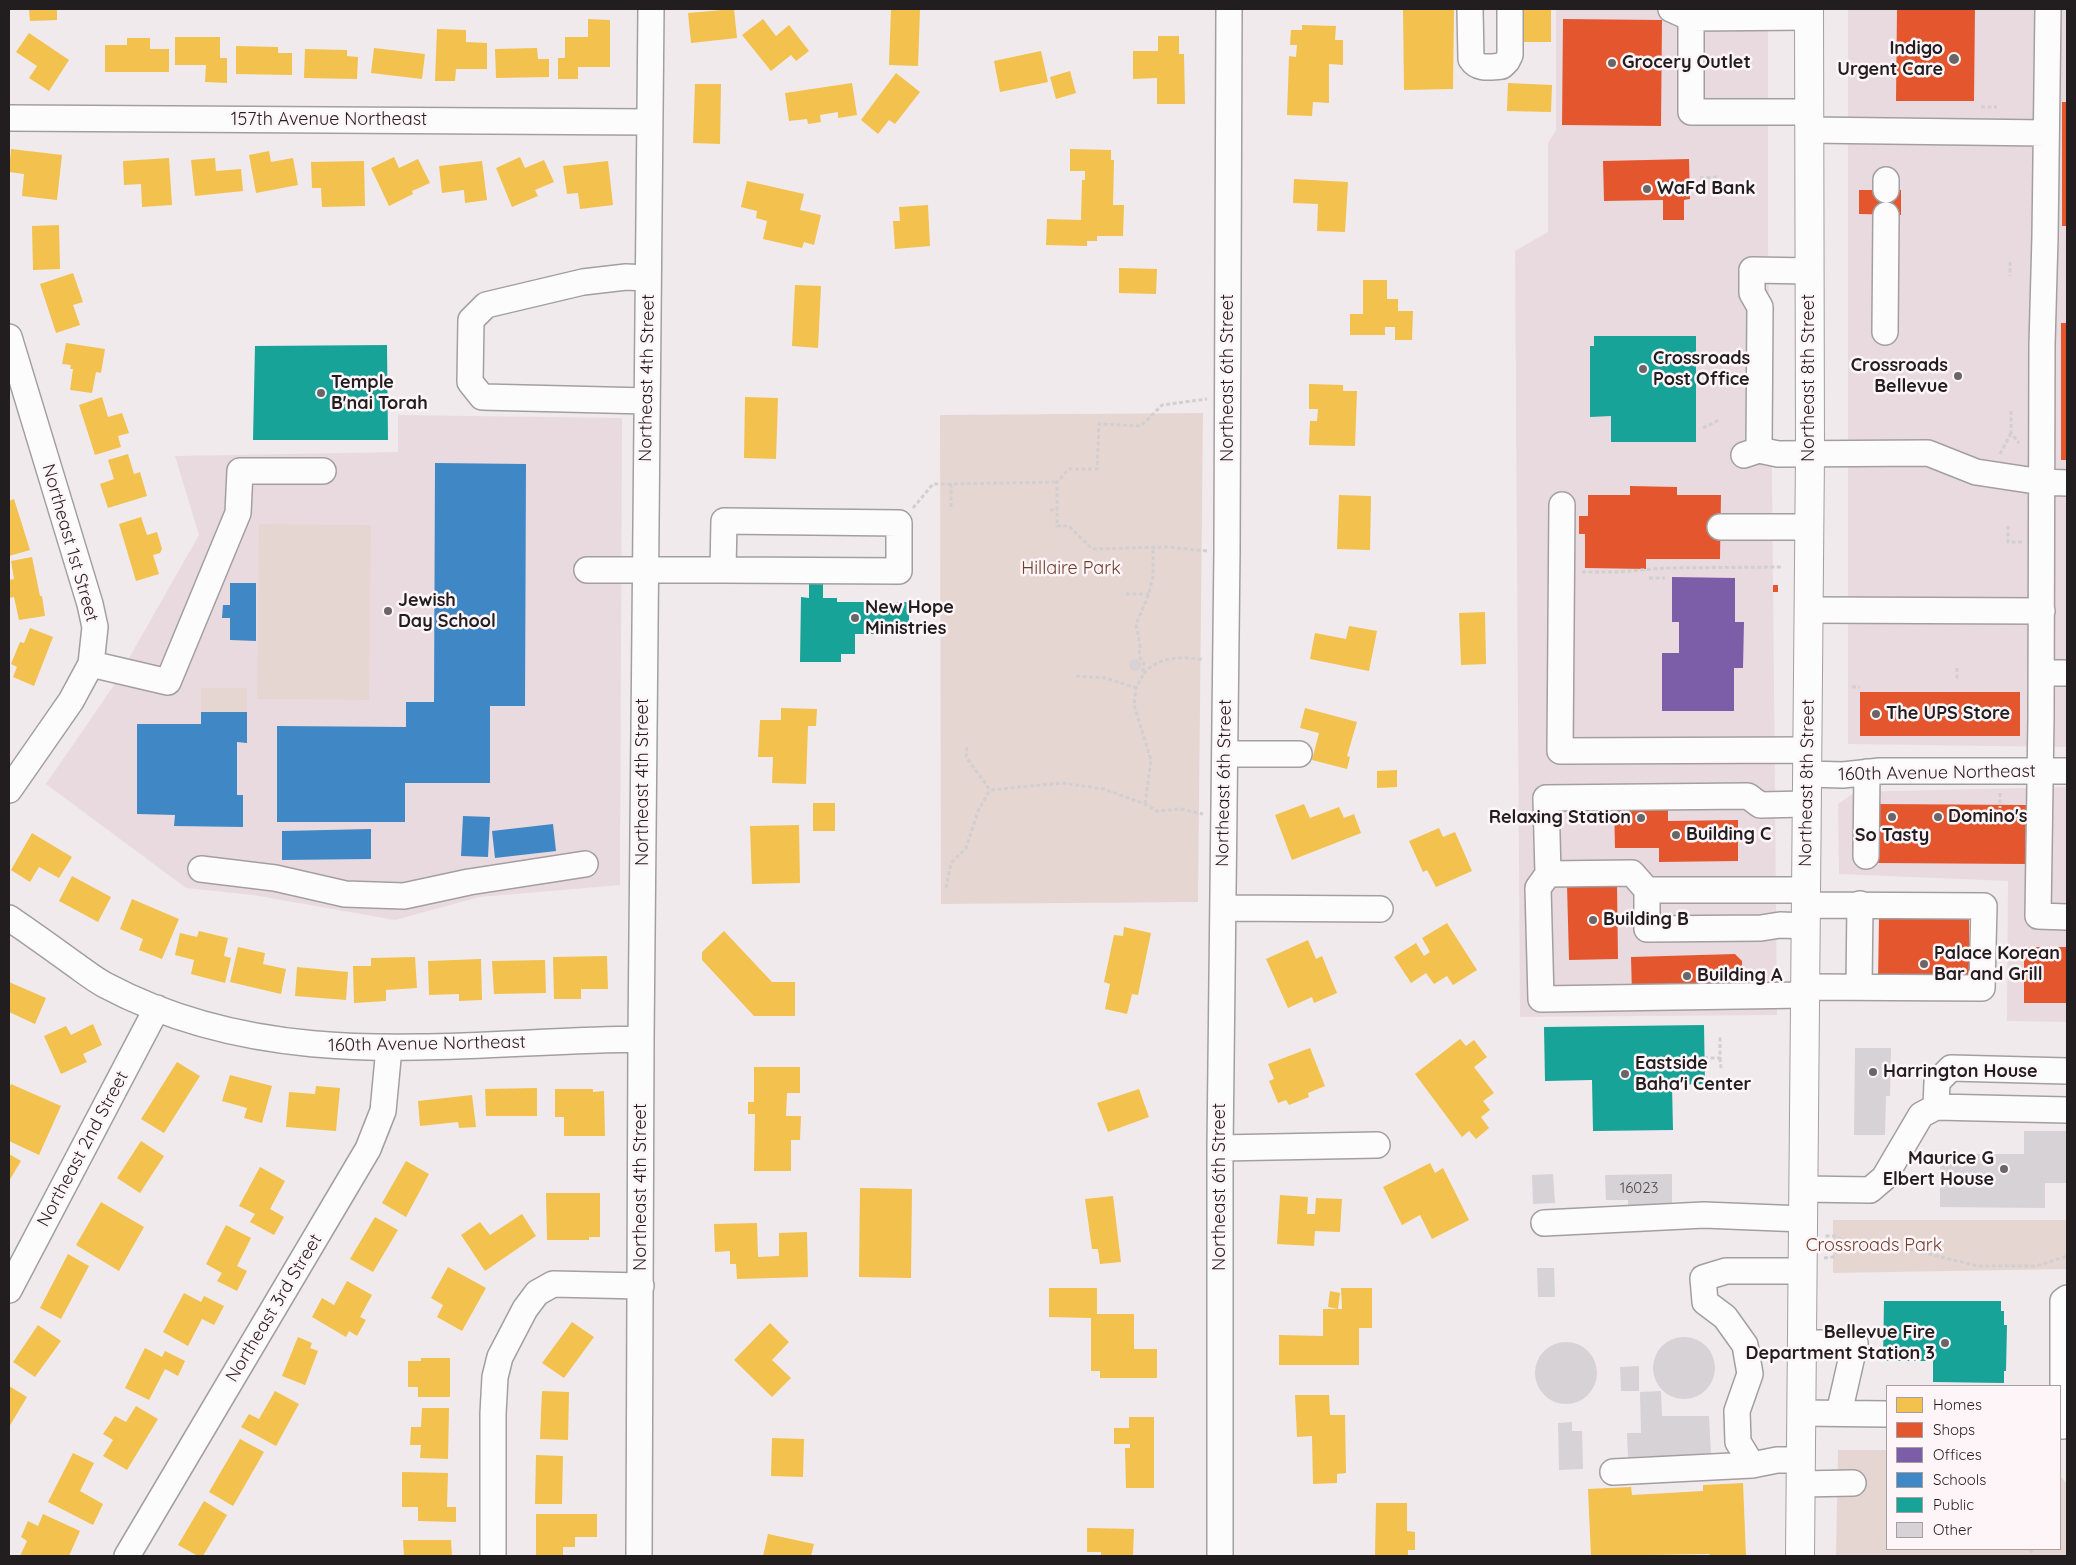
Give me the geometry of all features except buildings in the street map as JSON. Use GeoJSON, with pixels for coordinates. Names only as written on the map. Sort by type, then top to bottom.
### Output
{"type":"FeatureCollection","features":[{"type":"Feature","properties":{"kind":"main road","name":"Northeast 8th Street"},"geometry":{"type":"LineString","coordinates":[[1800,1556],[1802,1343],[1812,1264],[1812,1227],[1803,1189],[1810,453],[1809,13]]}},
{"type":"Feature","properties":{"kind":"street","name":"Northeast 4th Street"},"geometry":{"type":"LineString","coordinates":[[639,1556],[641,1039],[651,9]]}},
{"type":"Feature","properties":{"kind":"street","name":"Northeast 6th Street"},"geometry":{"type":"LineString","coordinates":[[1220,1556],[1220,1148],[1227,551],[1229,9]]}},
{"type":"Feature","properties":{"kind":"street"},"geometry":{"type":"LineString","coordinates":[[1470,9],[1471,59],[1474,65],[1482,67],[1502,66],[1510,55],[1510,9]]}},
{"type":"Feature","properties":{"kind":"street"},"geometry":{"type":"LineString","coordinates":[[2048,9],[2058,73],[2046,133],[2042,345],[2042,673],[2038,916],[2067,917]]}},
{"type":"Feature","properties":{"kind":"street"},"geometry":{"type":"LineString","coordinates":[[1809,13],[1681,13],[1691,112],[1809,121],[2046,133]]}},
{"type":"Feature","properties":{"kind":"street","name":"157th Avenue Northeast"},"geometry":{"type":"LineString","coordinates":[[9,118],[649,122]]}},
{"type":"Feature","properties":{"kind":"street"},"geometry":{"type":"LineString","coordinates":[[1885,332],[1886,215]]}},
{"type":"Feature","properties":{"kind":"street"},"geometry":{"type":"LineString","coordinates":[[1809,271],[1752,270],[1752,293],[1760,307],[1752,453],[1928,453],[1976,472],[2042,482],[2067,483]]}},
{"type":"Feature","properties":{"kind":"street"},"geometry":{"type":"LineString","coordinates":[[647,401],[482,397],[470,382],[471,320],[486,305],[583,282],[626,277],[648,278]]}},
{"type":"Feature","properties":{"kind":"street","name":"Northeast 1st Street"},"geometry":{"type":"LineString","coordinates":[[9,337],[90,604],[95,627],[91,664],[71,701],[9,790]]}},
{"type":"Feature","properties":{"kind":"street"},"geometry":{"type":"LineString","coordinates":[[91,664],[168,682],[238,514],[240,471],[323,471]]}},
{"type":"Feature","properties":{"kind":"street"},"geometry":{"type":"LineString","coordinates":[[1561,571],[1562,504]]}},
{"type":"Feature","properties":{"kind":"street"},"geometry":{"type":"LineString","coordinates":[[586,570],[898,571],[898,524],[724,521],[723,570]]}},
{"type":"Feature","properties":{"kind":"street"},"geometry":{"type":"LineString","coordinates":[[1720,527],[1809,527]]}},
{"type":"Feature","properties":{"kind":"street","name":"160th Avenue Northeast"},"geometry":{"type":"LineString","coordinates":[[1561,571],[1560,751],[1807,762],[1843,774],[1867,772],[2067,771]]}},
{"type":"Feature","properties":{"kind":"street"},"geometry":{"type":"LineString","coordinates":[[1808,610],[2042,611]]}},
{"type":"Feature","properties":{"kind":"street"},"geometry":{"type":"LineString","coordinates":[[2042,673],[2067,673]]}},
{"type":"Feature","properties":{"kind":"street"},"geometry":{"type":"LineString","coordinates":[[1225,754],[1299,754]]}},
{"type":"Feature","properties":{"kind":"street"},"geometry":{"type":"LineString","coordinates":[[1866,856],[1867,772]]}},
{"type":"Feature","properties":{"kind":"street"},"geometry":{"type":"LineString","coordinates":[[1647,890],[1806,907],[1860,904],[1984,906],[1982,988],[1859,987],[1805,991],[1541,1000],[1538,888],[1548,874],[1546,798],[1748,796],[1760,805],[1806,804]]}},
{"type":"Feature","properties":{"kind":"street"},"geometry":{"type":"LineString","coordinates":[[201,869],[274,878],[346,894],[404,896],[469,882],[585,864]]}},
{"type":"Feature","properties":{"kind":"street"},"geometry":{"type":"LineString","coordinates":[[1548,874],[1632,873],[1647,890],[1647,930],[1761,928],[1780,925],[1806,907]]}},
{"type":"Feature","properties":{"kind":"street"},"geometry":{"type":"LineString","coordinates":[[1859,987],[1860,904]]}},
{"type":"Feature","properties":{"kind":"street"},"geometry":{"type":"LineString","coordinates":[[1223,908],[1380,909]]}},
{"type":"Feature","properties":{"kind":"street","name":"160th Avenue Northeast"},"geometry":{"type":"LineString","coordinates":[[9,918],[104,985],[157,1008],[216,1028],[322,1046],[389,1048],[641,1039]]}},
{"type":"Feature","properties":{"kind":"street","name":"Northeast 2nd Street"},"geometry":{"type":"LineString","coordinates":[[9,1290],[157,1008]]}},
{"type":"Feature","properties":{"kind":"street","name":"Northeast 3rd Street"},"geometry":{"type":"LineString","coordinates":[[127,1556],[368,1149],[383,1111],[389,1048]]}},
{"type":"Feature","properties":{"kind":"street"},"geometry":{"type":"LineString","coordinates":[[1936,1107],[1937,1082],[1951,1068],[2067,1070]]}},
{"type":"Feature","properties":{"kind":"street"},"geometry":{"type":"LineString","coordinates":[[1803,1189],[1870,1190],[1884,1178],[1921,1115],[1936,1107],[2067,1110]]}},
{"type":"Feature","properties":{"kind":"street"},"geometry":{"type":"LineString","coordinates":[[1220,1148],[1376,1146]]}},
{"type":"Feature","properties":{"kind":"street"},"geometry":{"type":"LineString","coordinates":[[1544,1223],[1704,1215],[1812,1227]]}},
{"type":"Feature","properties":{"kind":"street"},"geometry":{"type":"LineString","coordinates":[[1752,1465],[1738,1442],[1737,1411],[1750,1374],[1745,1345],[1725,1317],[1705,1302],[1703,1278],[1726,1271],[1812,1264]]}},
{"type":"Feature","properties":{"kind":"street"},"geometry":{"type":"LineString","coordinates":[[493,1556],[493,1414],[495,1377],[500,1357],[525,1309],[537,1294],[553,1284],[641,1286]]}},
{"type":"Feature","properties":{"kind":"street"},"geometry":{"type":"LineString","coordinates":[[2061,1426],[2063,1426],[2063,1301],[2067,1298]]}},
{"type":"Feature","properties":{"kind":"street"},"geometry":{"type":"LineString","coordinates":[[1802,1343],[1855,1343],[1839,1413]]}},
{"type":"Feature","properties":{"kind":"street"},"geometry":{"type":"LineString","coordinates":[[1801,1413],[1886,1414]]}},
{"type":"Feature","properties":{"kind":"street"},"geometry":{"type":"LineString","coordinates":[[1613,1472],[1752,1465],[1777,1460],[1801,1472],[1853,1483]]}},
{"type":"Feature","properties":{"kind":"path"},"geometry":{"type":"LineString","coordinates":[[1980,107],[1997,107]]}},
{"type":"Feature","properties":{"kind":"path"},"geometry":{"type":"LineString","coordinates":[[1700,178],[1719,177]]}},
{"type":"Feature","properties":{"kind":"path"},"geometry":{"type":"LineString","coordinates":[[2010,262],[2010,276]]}},
{"type":"Feature","properties":{"kind":"path"},"geometry":{"type":"LineString","coordinates":[[1227,551],[1153,548],[1092,549],[1069,526],[1057,526],[1057,482],[1069,469],[1097,469],[1099,424],[1141,426],[1162,405],[1228,398]]}},
{"type":"Feature","properties":{"kind":"path"},"geometry":{"type":"LineString","coordinates":[[2011,412],[2012,433],[2022,448]]}},
{"type":"Feature","properties":{"kind":"path"},"geometry":{"type":"LineString","coordinates":[[1703,428],[1718,420]]}},
{"type":"Feature","properties":{"kind":"path"},"geometry":{"type":"LineString","coordinates":[[1996,460],[2012,433]]}},
{"type":"Feature","properties":{"kind":"path"},"geometry":{"type":"LineString","coordinates":[[898,524],[933,484],[1057,482]]}},
{"type":"Feature","properties":{"kind":"path"},"geometry":{"type":"LineString","coordinates":[[951,484],[951,507]]}},
{"type":"Feature","properties":{"kind":"path"},"geometry":{"type":"LineString","coordinates":[[1050,510],[1057,510]]}},
{"type":"Feature","properties":{"kind":"path"},"geometry":{"type":"LineString","coordinates":[[2008,526],[2008,540]]}},
{"type":"Feature","properties":{"kind":"path"},"geometry":{"type":"LineString","coordinates":[[1142,677],[1144,664],[1139,656],[1140,645],[1136,624],[1149,594],[1153,576],[1153,548]]}},
{"type":"Feature","properties":{"kind":"path"},"geometry":{"type":"LineString","coordinates":[[1561,571],[1619,572],[1664,568],[1782,568]]}},
{"type":"Feature","properties":{"kind":"path"},"geometry":{"type":"LineString","coordinates":[[1649,578],[1665,578]]}},
{"type":"Feature","properties":{"kind":"path"},"geometry":{"type":"LineString","coordinates":[[1126,594],[1149,594]]}},
{"type":"Feature","properties":{"kind":"path"},"geometry":{"type":"LineString","coordinates":[[1145,804],[1151,760],[1134,705],[1136,688],[1142,677],[1149,666],[1169,659],[1226,661]]}},
{"type":"Feature","properties":{"kind":"path"},"geometry":{"type":"LineString","coordinates":[[1957,668],[1957,680]]}},
{"type":"Feature","properties":{"kind":"path"},"geometry":{"type":"LineString","coordinates":[[1076,676],[1106,678],[1136,688]]}},
{"type":"Feature","properties":{"kind":"path"},"geometry":{"type":"LineString","coordinates":[[1852,687],[1860,687]]}},
{"type":"Feature","properties":{"kind":"path"},"geometry":{"type":"LineString","coordinates":[[966,747],[966,757],[990,790]]}},
{"type":"Feature","properties":{"kind":"path"},"geometry":{"type":"LineString","coordinates":[[990,790],[1062,783],[1104,789],[1145,804],[1157,811],[1181,808],[1202,814]]}},
{"type":"Feature","properties":{"kind":"path"},"geometry":{"type":"LineString","coordinates":[[2000,787],[2000,808]]}},
{"type":"Feature","properties":{"kind":"path"},"geometry":{"type":"LineString","coordinates":[[946,888],[951,863],[966,848],[978,811],[990,790]]}},
{"type":"Feature","properties":{"kind":"path"},"geometry":{"type":"LineString","coordinates":[[1720,1037],[1721,1068]]}},
{"type":"Feature","properties":{"kind":"path"},"geometry":{"type":"LineString","coordinates":[[1704,1058],[1720,1058]]}},
{"type":"Feature","properties":{"kind":"path"},"geometry":{"type":"LineString","coordinates":[[1812,1227],[1837,1236],[1846,1243],[1888,1244],[1978,1266],[2036,1266],[2067,1256]]}},
{"type":"Feature","properties":{"kind":"path"},"geometry":{"type":"LineString","coordinates":[[1812,1264],[1833,1258],[1846,1243]]}},
{"type":"Feature","properties":{"kind":"shaded area"},"geometry":{"type":"Polygon","coordinates":[[[1556,9],[1768,9],[1768,246],[1777,1015],[1520,1017],[1515,251],[1548,232],[1548,143],[1556,130],[1556,9]]]}},
{"type":"Feature","properties":{"kind":"shaded area","name":"Crossroads Bellevue"},"geometry":{"type":"Polygon","coordinates":[[[1848,9],[2067,9],[2067,747],[1848,744],[1848,9]]]}},
{"type":"Feature","properties":{"kind":"shaded area","name":"Jewish Day School"},"geometry":{"type":"Polygon","coordinates":[[[398,415],[622,418],[620,885],[480,897],[395,920],[253,895],[186,888],[46,784],[112,688],[199,535],[175,456],[398,452],[398,415]]]}},
{"type":"Feature","properties":{"kind":"shaded area"},"geometry":{"type":"Polygon","coordinates":[[[2067,787],[2067,1022],[2007,1021],[2008,881],[1839,874],[1838,804],[1855,792],[2067,787]]]}},
{"type":"Feature","properties":{"kind":"green space","name":"Hillaire Park"},"geometry":{"type":"Polygon","coordinates":[[[1203,413],[1198,902],[941,904],[940,415],[1203,413]]]}},
{"type":"Feature","properties":{"kind":"green space"},"geometry":{"type":"Polygon","coordinates":[[[259,524],[371,525],[369,700],[257,699],[259,524]]]}},
{"type":"Feature","properties":{"kind":"green space"},"geometry":{"type":"Polygon","coordinates":[[[201,688],[247,688],[247,712],[201,712],[201,688]]]}},
{"type":"Feature","properties":{"kind":"green space","name":"Crossroads Park"},"geometry":{"type":"Polygon","coordinates":[[[1833,1220],[2067,1220],[2067,1269],[1833,1273],[1833,1220]]]}},
{"type":"Feature","properties":{"kind":"green space"},"geometry":{"type":"Polygon","coordinates":[[[1838,1450],[1886,1450],[1886,1550],[2061,1550],[2061,1477],[2067,1483],[2067,1556],[1836,1556],[1838,1450]]]}},
{"type":"Feature","properties":{"kind":"place","name":"Indigo Urgent Care"},"geometry":{"type":"Point","coordinates":[1954,59]}},
{"type":"Feature","properties":{"kind":"place","name":"Grocery Outlet"},"geometry":{"type":"Point","coordinates":[1612,63]}},
{"type":"Feature","properties":{"kind":"place","name":"WaFd Bank"},"geometry":{"type":"Point","coordinates":[1647,189]}},
{"type":"Feature","properties":{"kind":"place","name":"Crossroads Post Office"},"geometry":{"type":"Point","coordinates":[1643,369]}},
{"type":"Feature","properties":{"kind":"place","name":"Crossroads Bellevue"},"geometry":{"type":"Point","coordinates":[1958,376]}},
{"type":"Feature","properties":{"kind":"place","name":"Temple B'nai Torah"},"geometry":{"type":"Point","coordinates":[321,393]}},
{"type":"Feature","properties":{"kind":"place","name":"Jewish Day School"},"geometry":{"type":"Point","coordinates":[388,611]}},
{"type":"Feature","properties":{"kind":"place","name":"New Hope Ministries"},"geometry":{"type":"Point","coordinates":[855,618]}},
{"type":"Feature","properties":{"kind":"place","name":"The UPS Store"},"geometry":{"type":"Point","coordinates":[1876,714]}},
{"type":"Feature","properties":{"kind":"place","name":"So Tasty"},"geometry":{"type":"Point","coordinates":[1892,817]}},
{"type":"Feature","properties":{"kind":"place","name":"Domino's"},"geometry":{"type":"Point","coordinates":[1938,817]}},
{"type":"Feature","properties":{"kind":"place","name":"Relaxing Station"},"geometry":{"type":"Point","coordinates":[1641,818]}},
{"type":"Feature","properties":{"kind":"place","name":"Building C"},"geometry":{"type":"Point","coordinates":[1676,835]}},
{"type":"Feature","properties":{"kind":"place","name":"Building B"},"geometry":{"type":"Point","coordinates":[1593,920]}},
{"type":"Feature","properties":{"kind":"place","name":"Palace Korean Bar and Grill"},"geometry":{"type":"Point","coordinates":[1924,964]}},
{"type":"Feature","properties":{"kind":"place","name":"Building A"},"geometry":{"type":"Point","coordinates":[1687,976]}},
{"type":"Feature","properties":{"kind":"place","name":"Harrington House"},"geometry":{"type":"Point","coordinates":[1873,1072]}},
{"type":"Feature","properties":{"kind":"place","name":"Eastside Baha'i Center"},"geometry":{"type":"Point","coordinates":[1625,1074]}},
{"type":"Feature","properties":{"kind":"place","name":"Maurice G Elbert House"},"geometry":{"type":"Point","coordinates":[2004,1169]}},
{"type":"Feature","properties":{"kind":"place","name":"Bellevue Fire Department Station 3"},"geometry":{"type":"Point","coordinates":[1945,1343]}}]}
